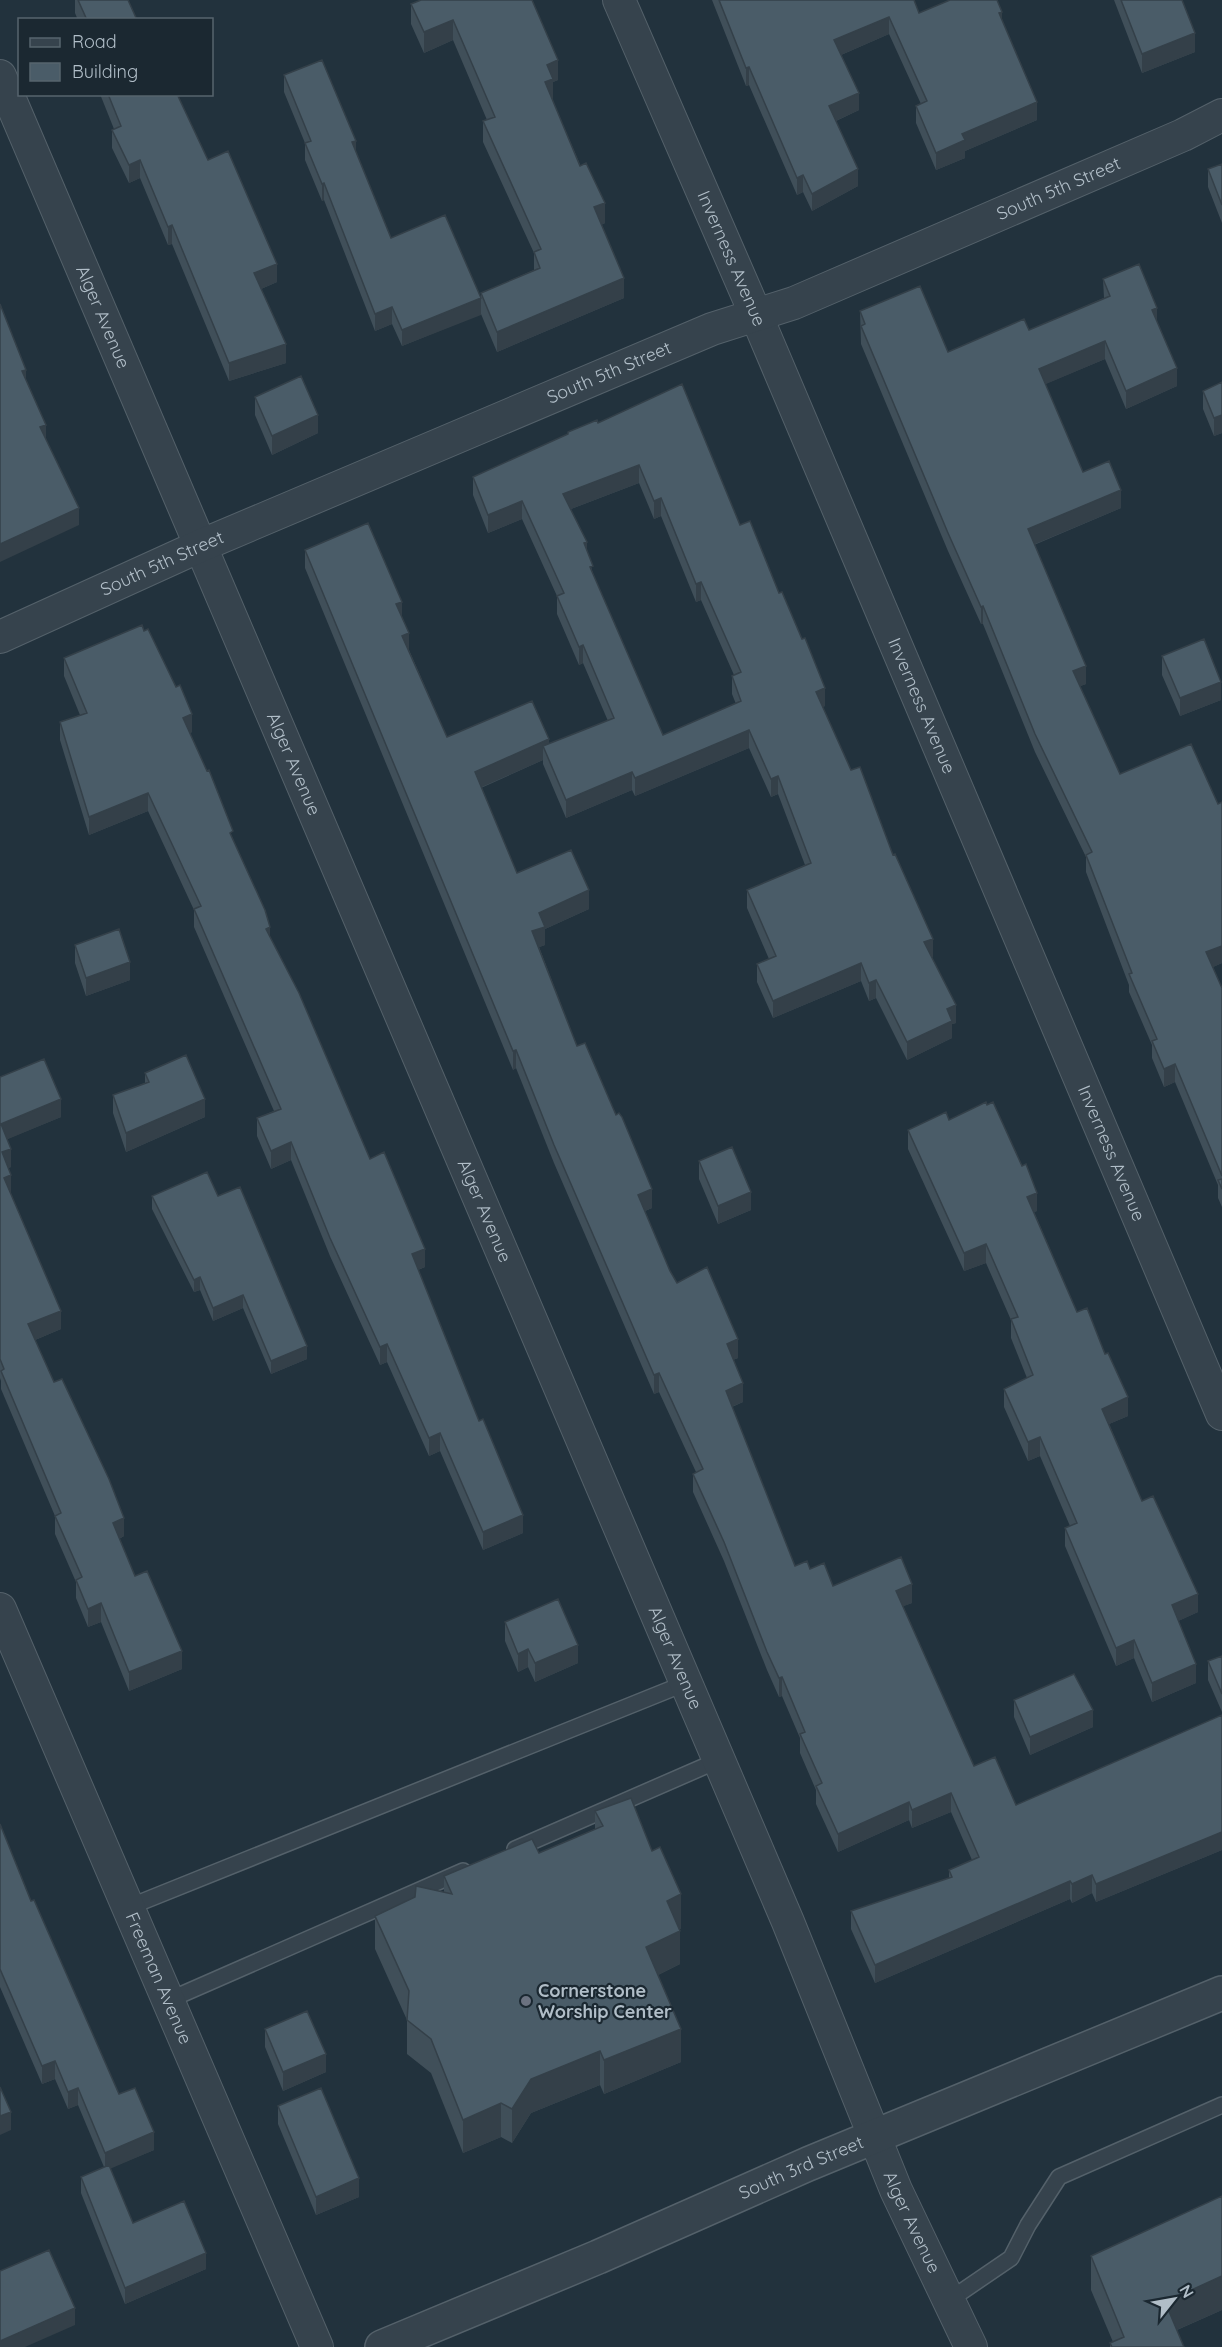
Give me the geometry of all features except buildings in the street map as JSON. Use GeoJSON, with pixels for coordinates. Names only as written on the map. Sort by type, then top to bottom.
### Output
{"type":"FeatureCollection","features":[{"type":"Feature","properties":{"kind":"street","name":"Inverness Avenue"},"geometry":{"type":"LineString","coordinates":[[619,0],[756,315],[1222,1414]]}},
{"type":"Feature","properties":{"kind":"street","name":"Alger Avenue"},"geometry":{"type":"LineString","coordinates":[[0,76],[719,1760],[896,2190],[971,2347]]}},
{"type":"Feature","properties":{"kind":"street","name":"South 5th Street"},"geometry":{"type":"LineString","coordinates":[[0,637],[201,546],[712,329],[794,303],[1183,135],[1222,115]]}},
{"type":"Feature","properties":{"kind":"street","name":"Freeman Avenue"},"geometry":{"type":"LineString","coordinates":[[0,1609],[317,2347]]}},
{"type":"Feature","properties":{"kind":"street","name":"South 3rd Street"},"geometry":{"type":"LineString","coordinates":[[382,2347],[1222,1993]]}},
{"type":"Feature","properties":{"kind":"lane"},"geometry":{"type":"LineString","coordinates":[[129,1907],[686,1683]]}},
{"type":"Feature","properties":{"kind":"lane"},"geometry":{"type":"LineString","coordinates":[[498,1856],[719,1760]]}},
{"type":"Feature","properties":{"kind":"lane"},"geometry":{"type":"LineString","coordinates":[[169,2000],[476,1866]]}},
{"type":"Feature","properties":{"kind":"lane"},"geometry":{"type":"LineString","coordinates":[[948,2301],[1011,2258],[1028,2225],[1059,2177],[1222,2105]]}},
{"type":"Feature","properties":{"kind":"place","name":"Cornerstone Worship Center"},"geometry":{"type":"Point","coordinates":[526,2001]}}]}
